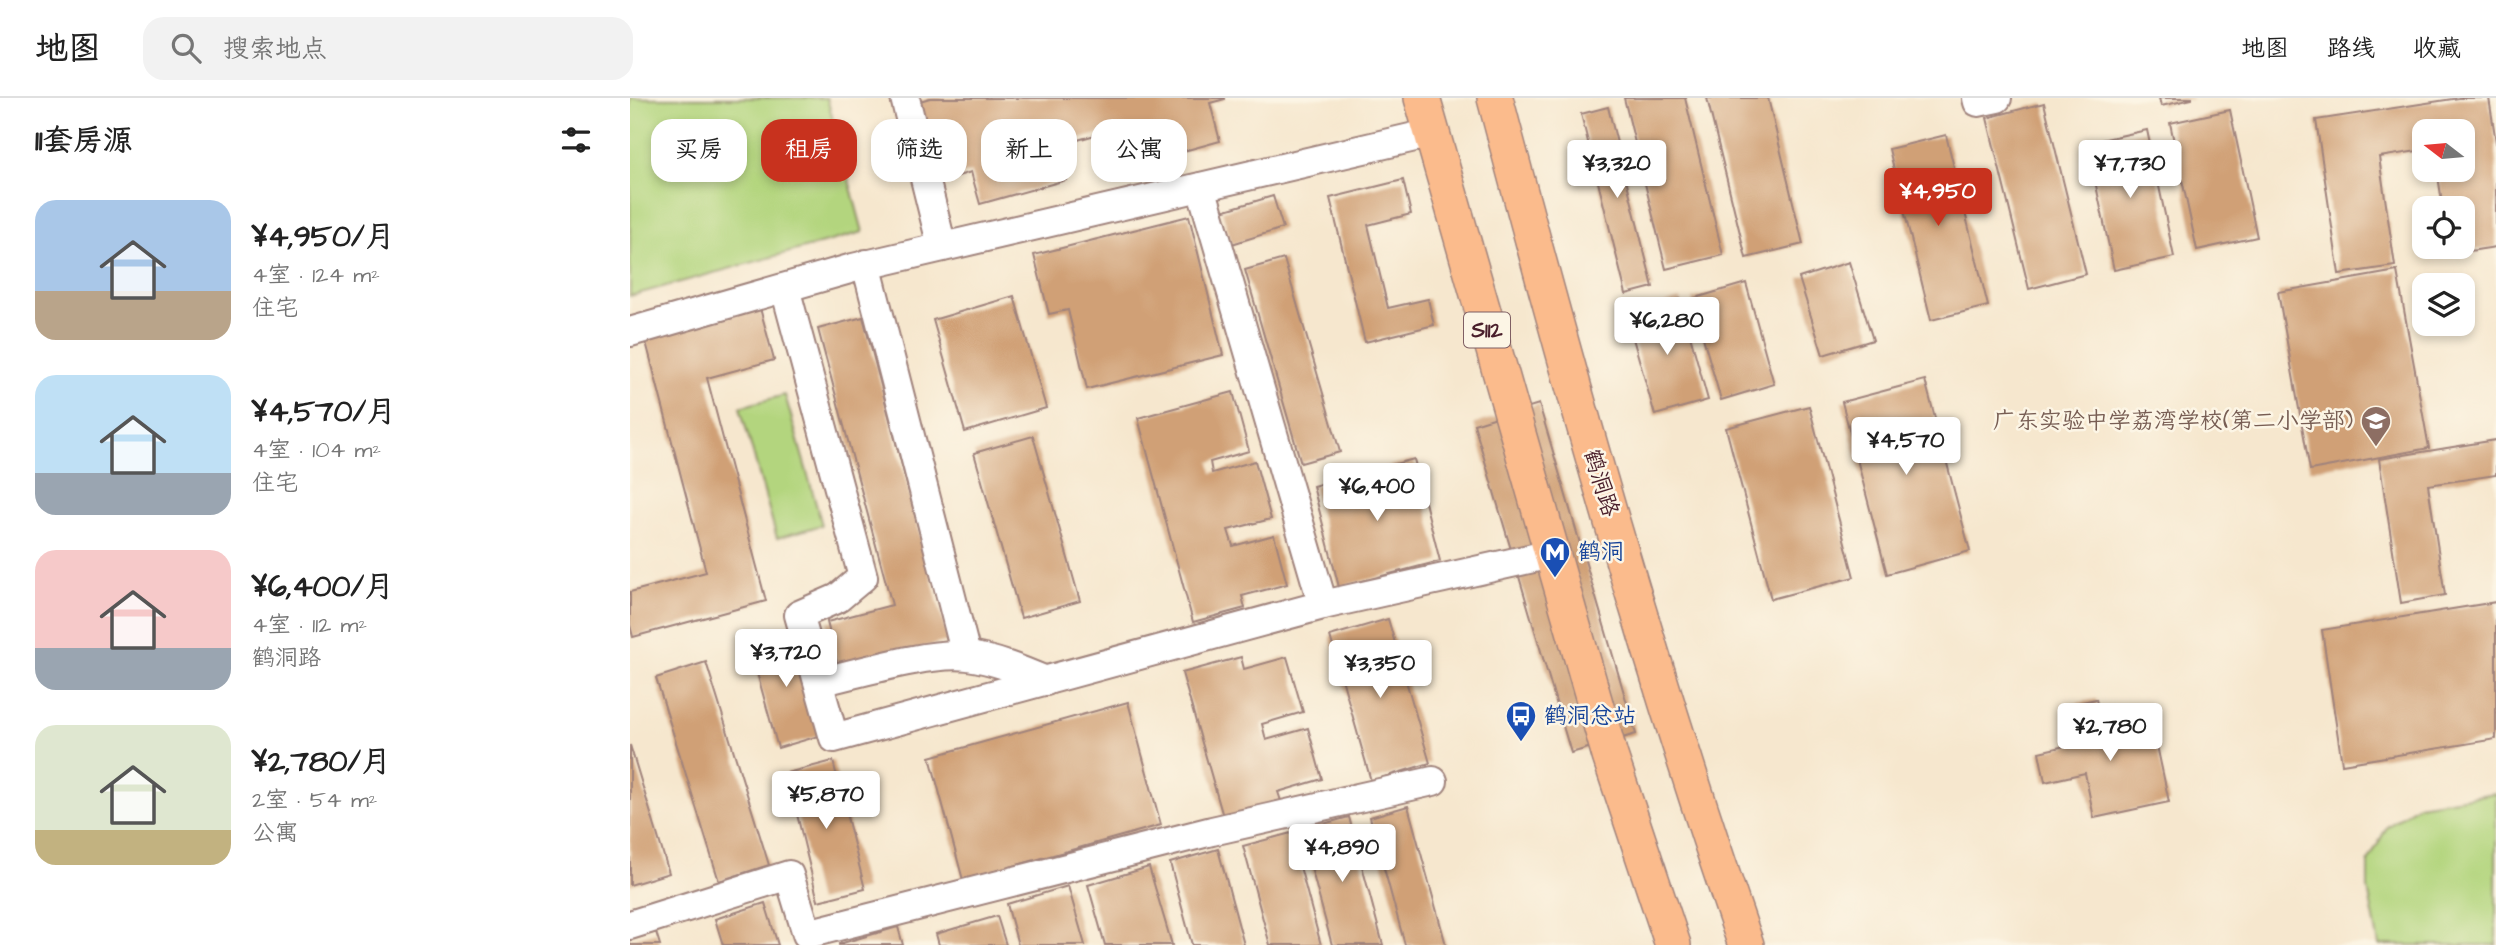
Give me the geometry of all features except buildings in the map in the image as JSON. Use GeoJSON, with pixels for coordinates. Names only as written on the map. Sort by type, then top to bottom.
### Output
{"type":"FeatureCollection","features":[{"type":"Feature","properties":{"kind":"main road","name":"S112"},"geometry":{"type":"LineString","coordinates":[[1422,98],[1550,554],[1611,756],[1673,945]]}},
{"type":"Feature","properties":{"kind":"main road","name":"鹤洞路"},"geometry":{"type":"LineString","coordinates":[[1495,98],[1597,471],[1671,717],[1746,945]]}},
{"type":"Feature","properties":{"kind":"street"},"geometry":{"type":"LineString","coordinates":[[905,98],[942,247]]}},
{"type":"Feature","properties":{"kind":"street"},"geometry":{"type":"LineString","coordinates":[[630,332],[866,264],[1432,133]]}},
{"type":"Feature","properties":{"kind":"street"},"geometry":{"type":"LineString","coordinates":[[1201,187],[1323,605]]}},
{"type":"Feature","properties":{"kind":"street"},"geometry":{"type":"LineString","coordinates":[[866,264],[966,655]]}},
{"type":"Feature","properties":{"kind":"street"},"geometry":{"type":"LineString","coordinates":[[785,288],[863,577],[838,598],[799,615],[834,738],[1323,605],[1550,554]]}},
{"type":"Feature","properties":{"kind":"street"},"geometry":{"type":"LineString","coordinates":[[818,682],[934,657],[966,655],[1000,662],[1046,681]]}},
{"type":"Feature","properties":{"kind":"street"},"geometry":{"type":"LineString","coordinates":[[630,925],[789,875],[807,933],[1212,831],[1433,780]]}},
{"type":"Feature","properties":{"kind":"green space"},"geometry":{"type":"Polygon","coordinates":[[[630,98],[827,98],[833,119],[761,119],[761,182],[850,182],[863,232],[630,296],[630,98]]]}},
{"type":"Feature","properties":{"kind":"green space"},"geometry":{"type":"Polygon","coordinates":[[[785,395],[822,525],[777,538],[740,407],[785,395]]]}},
{"type":"Feature","properties":{"kind":"green space"},"geometry":{"type":"Polygon","coordinates":[[[2496,793],[2496,945],[2379,945],[2368,889],[2368,862],[2387,827],[2418,805],[2496,793]]]}},
{"type":"Feature","properties":{"kind":"place","name":"广东实验中学荔湾学校(第二小学部)"},"geometry":{"type":"Point","coordinates":[2376,448]}},
{"type":"Feature","properties":{"kind":"place","name":"鹤洞"},"geometry":{"type":"Point","coordinates":[1555,579]}},
{"type":"Feature","properties":{"kind":"place","name":"鹤洞总站"},"geometry":{"type":"Point","coordinates":[1521,743]}}]}
